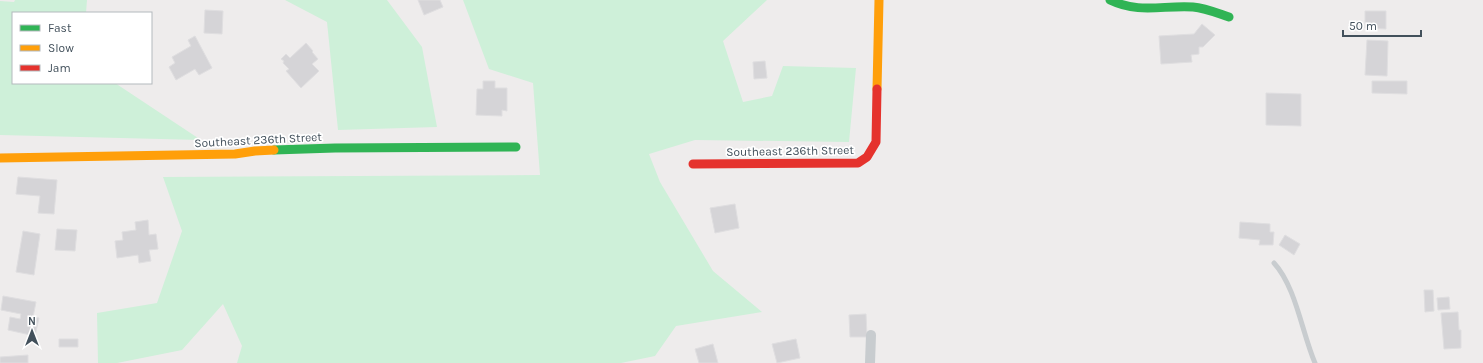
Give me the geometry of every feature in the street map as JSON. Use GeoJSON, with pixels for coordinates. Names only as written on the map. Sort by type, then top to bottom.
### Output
{"type":"FeatureCollection","features":[{"type":"Feature","properties":{"kind":"street","name":"Southeast 236th Street"},"geometry":{"type":"LineString","coordinates":[[693,164],[858,163],[870,156],[876,142],[879,0]]}},
{"type":"Feature","properties":{"kind":"street"},"geometry":{"type":"LineString","coordinates":[[1110,0],[1117,4],[1139,8],[1195,7],[1229,17]]}},
{"type":"Feature","properties":{"kind":"street","name":"Southeast 236th Street"},"geometry":{"type":"LineString","coordinates":[[0,158],[235,154],[255,151],[335,148],[516,147]]}},
{"type":"Feature","properties":{"kind":"street"},"geometry":{"type":"LineString","coordinates":[[870,363],[871,335]]}},
{"type":"Feature","properties":{"kind":"lane"},"geometry":{"type":"LineString","coordinates":[[1274,263],[1280,270],[1289,288],[1315,363]]}},
{"type":"Feature","properties":{"kind":"green space"},"geometry":{"type":"Polygon","coordinates":[[[15,0],[87,0],[86,12],[12,12],[12,84],[117,84],[201,140],[0,135],[0,1],[14,2],[15,0]]]}},
{"type":"Feature","properties":{"kind":"green space"},"geometry":{"type":"Polygon","coordinates":[[[285,0],[387,0],[422,47],[437,127],[338,130],[327,22],[285,0]]]}},
{"type":"Feature","properties":{"kind":"green space"},"geometry":{"type":"Polygon","coordinates":[[[463,0],[767,0],[723,41],[743,102],[772,96],[783,66],[856,68],[849,142],[695,140],[649,154],[660,182],[713,271],[762,312],[676,326],[655,356],[621,363],[237,363],[242,346],[223,304],[182,350],[117,363],[98,363],[97,313],[157,303],[182,231],[163,177],[540,175],[533,83],[489,69],[463,0]]]}},
{"type":"Feature","properties":{"kind":"building"},"geometry":{"type":"Polygon","coordinates":[[[418,0],[440,0],[443,7],[424,15],[418,0]]]}},
{"type":"Feature","properties":{"kind":"building"},"geometry":{"type":"Polygon","coordinates":[[[205,10],[223,11],[222,34],[204,33],[205,10]]]}},
{"type":"Feature","properties":{"kind":"building"},"geometry":{"type":"Polygon","coordinates":[[[1365,11],[1386,11],[1386,29],[1365,28],[1365,11]]]}},
{"type":"Feature","properties":{"kind":"building"},"geometry":{"type":"Polygon","coordinates":[[[1202,24],[1215,35],[1203,47],[1199,47],[1199,54],[1191,55],[1192,62],[1161,64],[1159,36],[1194,34],[1202,24]]]}},
{"type":"Feature","properties":{"kind":"building"},"geometry":{"type":"Polygon","coordinates":[[[195,36],[212,68],[199,75],[195,69],[176,80],[169,67],[175,63],[172,57],[191,46],[188,40],[195,36]]]}},
{"type":"Feature","properties":{"kind":"building"},"geometry":{"type":"Polygon","coordinates":[[[1367,40],[1388,41],[1387,76],[1365,75],[1367,40]]]}},
{"type":"Feature","properties":{"kind":"building"},"geometry":{"type":"Polygon","coordinates":[[[306,43],[318,59],[312,64],[319,71],[301,88],[286,71],[289,69],[281,59],[286,54],[290,58],[306,43]]]}},
{"type":"Feature","properties":{"kind":"building"},"geometry":{"type":"Polygon","coordinates":[[[765,61],[767,78],[754,79],[753,62],[765,61]]]}},
{"type":"Feature","properties":{"kind":"building"},"geometry":{"type":"Polygon","coordinates":[[[483,81],[495,81],[495,88],[507,88],[507,111],[502,110],[502,116],[476,115],[477,89],[483,89],[483,81]]]}},
{"type":"Feature","properties":{"kind":"building"},"geometry":{"type":"Polygon","coordinates":[[[1372,81],[1407,81],[1407,94],[1372,93],[1372,81]]]}},
{"type":"Feature","properties":{"kind":"building"},"geometry":{"type":"Polygon","coordinates":[[[1266,93],[1301,94],[1301,126],[1266,125],[1266,93]]]}},
{"type":"Feature","properties":{"kind":"building"},"geometry":{"type":"Polygon","coordinates":[[[18,177],[57,180],[54,214],[38,213],[40,196],[16,194],[18,177]]]}},
{"type":"Feature","properties":{"kind":"building"},"geometry":{"type":"Polygon","coordinates":[[[735,204],[739,228],[715,233],[710,208],[735,204]]]}},
{"type":"Feature","properties":{"kind":"building"},"geometry":{"type":"Polygon","coordinates":[[[148,220],[149,235],[156,234],[158,249],[149,250],[151,261],[139,263],[138,255],[117,258],[115,241],[123,240],[122,232],[136,230],[135,222],[148,220]]]}},
{"type":"Feature","properties":{"kind":"building"},"geometry":{"type":"Polygon","coordinates":[[[1240,222],[1270,224],[1270,232],[1274,232],[1273,245],[1259,245],[1260,240],[1239,238],[1240,222]]]}},
{"type":"Feature","properties":{"kind":"building"},"geometry":{"type":"Polygon","coordinates":[[[57,229],[77,230],[75,251],[55,250],[57,229]]]}},
{"type":"Feature","properties":{"kind":"building"},"geometry":{"type":"Polygon","coordinates":[[[23,231],[40,234],[34,275],[16,272],[23,231]]]}},
{"type":"Feature","properties":{"kind":"building"},"geometry":{"type":"Polygon","coordinates":[[[1285,235],[1300,244],[1294,255],[1279,245],[1285,235]]]}},
{"type":"Feature","properties":{"kind":"building"},"geometry":{"type":"Polygon","coordinates":[[[1424,290],[1433,290],[1434,311],[1425,312],[1424,290]]]}},
{"type":"Feature","properties":{"kind":"building"},"geometry":{"type":"Polygon","coordinates":[[[3,296],[36,302],[33,317],[39,318],[35,336],[8,330],[10,317],[20,319],[21,314],[1,310],[3,296]]]}},
{"type":"Feature","properties":{"kind":"building"},"geometry":{"type":"Polygon","coordinates":[[[1449,297],[1450,309],[1438,310],[1437,298],[1449,297]]]}},
{"type":"Feature","properties":{"kind":"building"},"geometry":{"type":"Polygon","coordinates":[[[1458,312],[1459,330],[1461,330],[1461,348],[1444,349],[1441,313],[1458,312]]]}},
{"type":"Feature","properties":{"kind":"building"},"geometry":{"type":"Polygon","coordinates":[[[866,314],[867,337],[850,337],[849,315],[866,314]]]}},
{"type":"Feature","properties":{"kind":"building"},"geometry":{"type":"Polygon","coordinates":[[[59,339],[78,339],[78,347],[59,347],[59,339]]]}},
{"type":"Feature","properties":{"kind":"building"},"geometry":{"type":"Polygon","coordinates":[[[796,339],[800,358],[777,363],[772,344],[796,339]]]}},
{"type":"Feature","properties":{"kind":"building"},"geometry":{"type":"Polygon","coordinates":[[[713,344],[718,363],[699,363],[695,349],[713,344]]]}},
{"type":"Feature","properties":{"kind":"building"},"geometry":{"type":"Polygon","coordinates":[[[28,355],[28,363],[0,363],[0,357],[28,355]]]}},
{"type":"Feature","properties":{"kind":"traffic: fast"},"geometry":{"type":"LineString","coordinates":[[1110,0],[1131,7],[1141,8],[1193,7],[1229,17]]}},
{"type":"Feature","properties":{"kind":"traffic: fast"},"geometry":{"type":"LineString","coordinates":[[274,150],[335,148],[516,147]]}},
{"type":"Feature","properties":{"kind":"traffic: slow"},"geometry":{"type":"LineString","coordinates":[[877,89],[879,0]]}},
{"type":"Feature","properties":{"kind":"traffic: slow"},"geometry":{"type":"LineString","coordinates":[[0,158],[235,154],[274,150]]}},
{"type":"Feature","properties":{"kind":"traffic: jam"},"geometry":{"type":"LineString","coordinates":[[693,164],[858,163],[867,157],[876,142],[877,89]]}}]}
